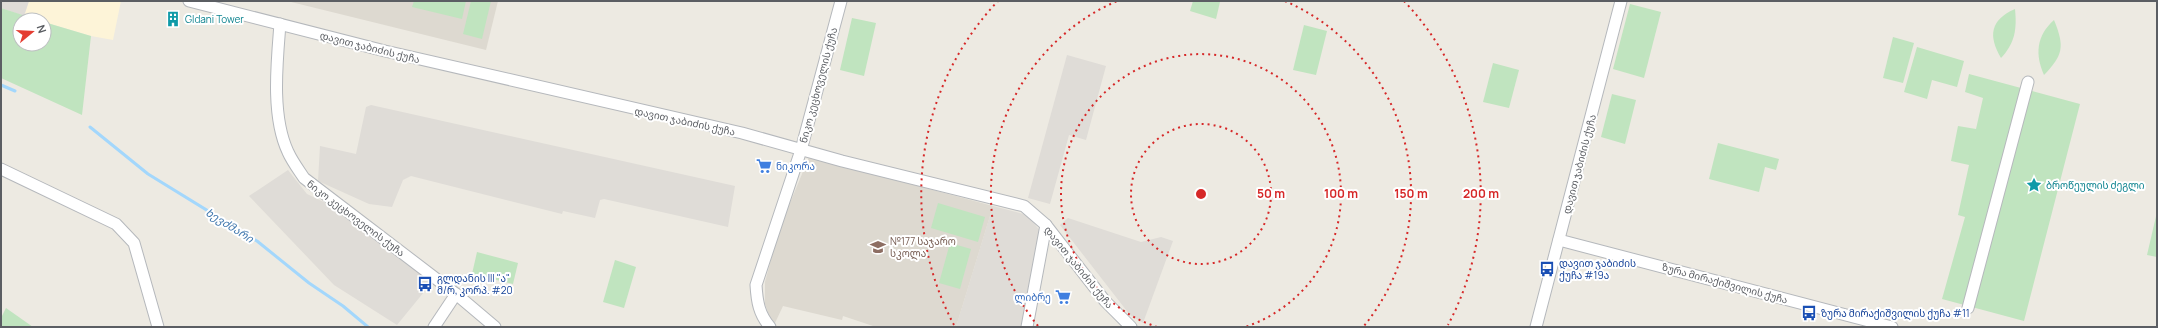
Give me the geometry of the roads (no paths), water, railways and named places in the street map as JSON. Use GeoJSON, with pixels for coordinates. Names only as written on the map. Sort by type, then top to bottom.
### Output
{"type":"FeatureCollection","features":[{"type":"Feature","properties":{"kind":"street","name":"დავით ჯაბიძის ქუჩა"},"geometry":{"type":"LineString","coordinates":[[189,1],[602,102],[742,133],[801,150],[1024,206],[1046,225],[1105,301],[1131,327]]}},
{"type":"Feature","properties":{"kind":"street","name":"ნიკო კეცხოველის ქუჩა"},"geometry":{"type":"LineString","coordinates":[[770,327],[763,319],[757,303],[756,285],[801,150],[841,1]]}},
{"type":"Feature","properties":{"kind":"street","name":"დავით ჯაბიძის ქუჩა"},"geometry":{"type":"LineString","coordinates":[[1536,327],[1621,1]]}},
{"type":"Feature","properties":{"kind":"street","name":"ნიკო კეცხოველის ქუჩა"},"geometry":{"type":"LineString","coordinates":[[280,24],[276,68],[279,121],[287,151],[304,178],[456,294],[495,327]]}},
{"type":"Feature","properties":{"kind":"street"},"geometry":{"type":"LineString","coordinates":[[1968,308],[2028,82]]}},
{"type":"Feature","properties":{"kind":"street"},"geometry":{"type":"LineString","coordinates":[[1,170],[116,224],[134,243],[158,327]]}},
{"type":"Feature","properties":{"kind":"street"},"geometry":{"type":"LineString","coordinates":[[1027,327],[1046,225]]}},
{"type":"Feature","properties":{"kind":"street","name":"ზურა მირაქიშვილის ქუჩა"},"geometry":{"type":"LineString","coordinates":[[1559,240],[1892,327]]}},
{"type":"Feature","properties":{"kind":"street"},"geometry":{"type":"LineString","coordinates":[[434,327],[456,294]]}},
{"type":"Feature","properties":{"kind":"waterway","name":"ხევძმარი"},"geometry":{"type":"LineString","coordinates":[[1,85],[15,91]]}},
{"type":"Feature","properties":{"kind":"waterway","name":"ხევძმარი"},"geometry":{"type":"LineString","coordinates":[[90,127],[148,174],[257,241],[309,283],[343,306],[368,327]]}},
{"type":"Feature","properties":{"kind":"place","name":"Gldani Tower"},"geometry":{"type":"Point","coordinates":[173,19]}},
{"type":"Feature","properties":{"kind":"place","name":"ნიკორა"},"geometry":{"type":"Point","coordinates":[764,166]}},
{"type":"Feature","properties":{"kind":"place","name":"ბროწეულის ძეგლი"},"geometry":{"type":"Point","coordinates":[2034,185]}},
{"type":"Feature","properties":{"kind":"place","name":"№177 საჯარო სკოლა"},"geometry":{"type":"Point","coordinates":[878,247]}},
{"type":"Feature","properties":{"kind":"place","name":"დავით ჯაბიძის ქუჩა #19ა"},"geometry":{"type":"Point","coordinates":[1547,269]}},
{"type":"Feature","properties":{"kind":"place","name":"გლდანის III \"ა\" მ/რ, კორპ. #20"},"geometry":{"type":"Point","coordinates":[425,284]}},
{"type":"Feature","properties":{"kind":"place","name":"ლიბრე"},"geometry":{"type":"Point","coordinates":[1063,297]}},
{"type":"Feature","properties":{"kind":"place","name":"ზურა მირაქიშვილის ქუჩა #11"},"geometry":{"type":"Point","coordinates":[1809,313]}}]}
